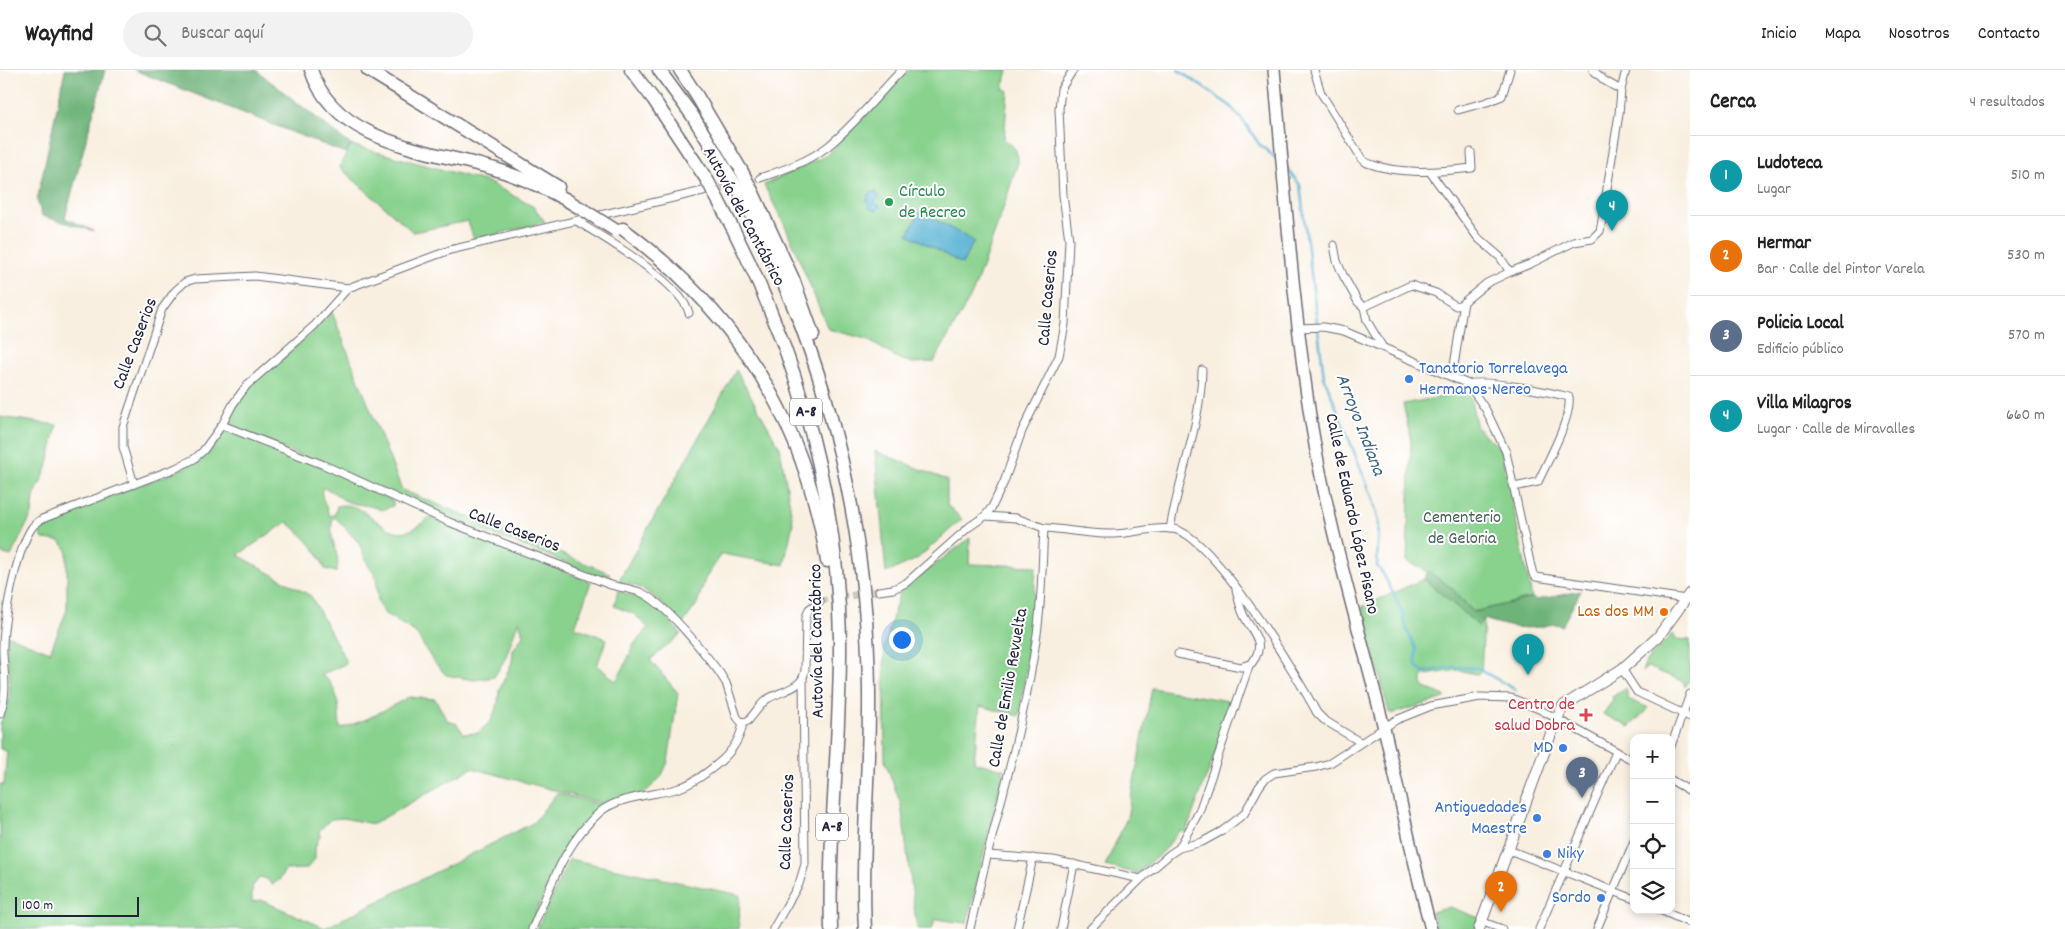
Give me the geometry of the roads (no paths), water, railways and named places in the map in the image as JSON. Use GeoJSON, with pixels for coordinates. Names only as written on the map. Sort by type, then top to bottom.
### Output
{"type":"FeatureCollection","features":[{"type":"Feature","properties":{"kind":"highway"},"geometry":{"type":"LineString","coordinates":[[310,70],[330,102],[350,120],[370,133],[409,148],[513,175],[590,210]]}},
{"type":"Feature","properties":{"kind":"highway"},"geometry":{"type":"LineString","coordinates":[[368,70],[619,229],[701,296],[733,334],[758,371],[787,426],[808,480],[820,520],[832,590],[838,725]]}},
{"type":"Feature","properties":{"kind":"highway","name":"Autovía del Cantábrico"},"geometry":{"type":"LineString","coordinates":[[631,70],[654,100],[705,186],[718,200],[744,248],[772,312],[804,406],[820,467],[831,531],[838,592],[840,658],[831,843],[831,929]]}},
{"type":"Feature","properties":{"kind":"highway","name":"Autovía del Cantábrico"},"geometry":{"type":"LineString","coordinates":[[659,70],[692,116],[726,170],[748,195],[814,360],[838,446],[858,546],[865,607],[870,690],[864,867],[865,929]]}},
{"type":"Feature","properties":{"kind":"highway"},"geometry":{"type":"LineString","coordinates":[[680,70],[741,170],[748,195]]}},
{"type":"Feature","properties":{"kind":"main road","name":"Calle de Eduardo López Pisano"},"geometry":{"type":"LineString","coordinates":[[1274,70],[1299,328],[1313,430],[1326,501],[1384,728],[1431,929]]}},
{"type":"Feature","properties":{"kind":"main road"},"geometry":{"type":"LineString","coordinates":[[1481,925],[1556,719],[1563,706],[1622,670],[1658,637],[1688,596]]}},
{"type":"Feature","properties":{"kind":"street"},"geometry":{"type":"LineString","coordinates":[[760,178],[790,167],[826,148],[846,130],[902,70]]}},
{"type":"Feature","properties":{"kind":"street","name":"Calle Caserios"},"geometry":{"type":"LineString","coordinates":[[879,591],[893,589],[906,583],[969,527],[985,516],[992,507],[1001,489],[1022,432],[1059,356],[1064,337],[1069,240],[1062,178],[1059,109],[1061,89],[1073,70]]}},
{"type":"Feature","properties":{"kind":"street"},"geometry":{"type":"LineString","coordinates":[[1314,70],[1322,93],[1362,159],[1375,166],[1406,171],[1430,172],[1472,168],[1471,152]]}},
{"type":"Feature","properties":{"kind":"street"},"geometry":{"type":"LineString","coordinates":[[1458,110],[1502,96],[1510,70]]}},
{"type":"Feature","properties":{"kind":"street"},"geometry":{"type":"LineString","coordinates":[[1593,70],[1605,81],[1621,90]]}},
{"type":"Feature","properties":{"kind":"street"},"geometry":{"type":"LineString","coordinates":[[1364,307],[1411,285],[1436,293],[1456,306],[1464,302],[1488,282],[1574,242],[1588,241],[1600,231],[1618,122],[1621,90],[1626,70]]}},
{"type":"Feature","properties":{"kind":"street"},"geometry":{"type":"LineString","coordinates":[[1430,172],[1478,238],[1500,257],[1510,272]]}},
{"type":"Feature","properties":{"kind":"street"},"geometry":{"type":"LineString","coordinates":[[0,714],[6,690],[3,652],[4,633],[21,548],[32,528],[42,519],[176,468],[194,459],[203,451],[222,425],[233,404],[247,385],[314,326],[348,288],[450,250],[578,222],[705,186]]}},
{"type":"Feature","properties":{"kind":"street"},"geometry":{"type":"LineString","coordinates":[[578,222],[657,275],[686,304],[689,313]]}},
{"type":"Feature","properties":{"kind":"street"},"geometry":{"type":"LineString","coordinates":[[1334,245],[1336,261],[1342,275],[1358,302],[1364,307],[1370,328],[1382,346]]}},
{"type":"Feature","properties":{"kind":"street","name":"Calle Caserios"},"geometry":{"type":"LineString","coordinates":[[134,484],[123,447],[123,427],[154,330],[162,309],[175,290],[185,282],[195,279],[255,276],[348,288]]}},
{"type":"Feature","properties":{"kind":"street"},"geometry":{"type":"LineString","coordinates":[[1454,375],[1464,302]]}},
{"type":"Feature","properties":{"kind":"street"},"geometry":{"type":"LineString","coordinates":[[1299,328],[1323,327],[1339,330],[1382,346],[1414,362],[1454,375],[1468,384],[1499,433],[1506,452],[1533,574],[1536,577],[1688,596]]}},
{"type":"Feature","properties":{"kind":"street"},"geometry":{"type":"LineString","coordinates":[[1170,529],[1192,439],[1200,396],[1202,370]]}},
{"type":"Feature","properties":{"kind":"street"},"geometry":{"type":"LineString","coordinates":[[1468,384],[1477,382],[1492,383],[1569,397],[1570,404],[1566,419],[1538,482],[1514,488]]}},
{"type":"Feature","properties":{"kind":"street","name":"Calle Caserios"},"geometry":{"type":"LineString","coordinates":[[222,425],[324,464],[449,522],[608,584],[632,589],[647,596],[667,612],[719,672],[726,682],[737,717],[743,722]]}},
{"type":"Feature","properties":{"kind":"street"},"geometry":{"type":"LineString","coordinates":[[985,516],[1016,518],[1044,528],[1112,534],[1175,529],[1197,541],[1219,563],[1282,655],[1317,713],[1324,720],[1360,742]]}},
{"type":"Feature","properties":{"kind":"street","name":"Calle de Emilio Revuelta"},"geometry":{"type":"LineString","coordinates":[[970,929],[1015,750],[1031,672],[1039,618],[1044,528]]}},
{"type":"Feature","properties":{"kind":"street"},"geometry":{"type":"LineString","coordinates":[[1090,929],[1140,879],[1179,848],[1199,812],[1249,666],[1257,654],[1258,640],[1244,616],[1236,588]]}},
{"type":"Feature","properties":{"kind":"street","name":"Calle Caserios"},"geometry":{"type":"LineString","coordinates":[[772,929],[799,884],[805,864],[803,679],[805,670],[806,616],[812,606],[820,601]]}},
{"type":"Feature","properties":{"kind":"street"},"geometry":{"type":"LineString","coordinates":[[1178,654],[1241,667],[1249,666]]}},
{"type":"Feature","properties":{"kind":"street"},"geometry":{"type":"LineString","coordinates":[[1622,670],[1637,692],[1690,717]]}},
{"type":"Feature","properties":{"kind":"street"},"geometry":{"type":"LineString","coordinates":[[532,929],[564,857],[589,822],[609,805],[678,788],[696,780],[732,750],[739,738],[743,722],[748,721],[768,699],[795,686],[803,679]]}},
{"type":"Feature","properties":{"kind":"street"},"geometry":{"type":"LineString","coordinates":[[1675,734],[1690,694]]}},
{"type":"Feature","properties":{"kind":"street"},"geometry":{"type":"LineString","coordinates":[[1179,848],[1202,842],[1222,831],[1244,814],[1259,787],[1265,779],[1274,773],[1330,763],[1396,720],[1431,706],[1480,697],[1510,698],[1523,702],[1630,759]]}},
{"type":"Feature","properties":{"kind":"street"},"geometry":{"type":"LineString","coordinates":[[1539,929],[1616,752]]}},
{"type":"Feature","properties":{"kind":"street"},"geometry":{"type":"LineString","coordinates":[[1675,782],[1690,791]]}},
{"type":"Feature","properties":{"kind":"street"},"geometry":{"type":"LineString","coordinates":[[1509,850],[1630,897]]}},
{"type":"Feature","properties":{"kind":"street"},"geometry":{"type":"LineString","coordinates":[[1597,929],[1630,850]]}},
{"type":"Feature","properties":{"kind":"street"},"geometry":{"type":"LineString","coordinates":[[988,855],[1032,858],[1074,864],[1140,879]]}},
{"type":"Feature","properties":{"kind":"street"},"geometry":{"type":"LineString","coordinates":[[1017,929],[1032,858]]}},
{"type":"Feature","properties":{"kind":"street"},"geometry":{"type":"LineString","coordinates":[[1062,929],[1074,864]]}},
{"type":"Feature","properties":{"kind":"street"},"geometry":{"type":"LineString","coordinates":[[1669,914],[1690,923]]}},
{"type":"Feature","properties":{"kind":"street"},"geometry":{"type":"LineString","coordinates":[[1481,925],[1502,929]]}},
{"type":"Feature","properties":{"kind":"water"},"geometry":{"type":"Polygon","coordinates":[[[876,191],[879,197],[874,203],[879,205],[880,208],[877,211],[869,208],[867,200],[869,194],[876,191]]]}},
{"type":"Feature","properties":{"kind":"water"},"geometry":{"type":"Polygon","coordinates":[[[920,211],[974,241],[962,264],[908,234],[920,211]]]}},
{"type":"Feature","properties":{"kind":"waterway","name":"Arroyo Indiana"},"geometry":{"type":"LineString","coordinates":[[1178,70],[1229,105],[1245,123],[1259,144],[1278,160]]}},
{"type":"Feature","properties":{"kind":"waterway","name":"Arroyo Indiana"},"geometry":{"type":"LineString","coordinates":[[1286,167],[1300,185],[1324,377],[1373,499],[1379,522],[1377,566],[1384,575],[1402,612],[1407,631],[1416,648],[1416,666],[1423,672],[1453,667],[1477,668],[1516,690]]}},
{"type":"Feature","properties":{"kind":"tunnel"},"geometry":{"type":"LineString","coordinates":[[709,190],[735,184]]}},
{"type":"Feature","properties":{"kind":"tunnel"},"geometry":{"type":"LineString","coordinates":[[820,601],[879,591]]}},
{"type":"Feature","properties":{"kind":"place","name":"Círculo de Recreo"},"geometry":{"type":"Point","coordinates":[889,202]}},
{"type":"Feature","properties":{"kind":"place","name":"Villa Milagros"},"geometry":{"type":"Point","coordinates":[1612,231]}},
{"type":"Feature","properties":{"kind":"place","name":"Tanatorio Torrelavega Hermanos Nereo"},"geometry":{"type":"Point","coordinates":[1409,379]}},
{"type":"Feature","properties":{"kind":"place","name":"Las dos MM"},"geometry":{"type":"Point","coordinates":[1664,612]}},
{"type":"Feature","properties":{"kind":"place","name":"Ludoteca"},"geometry":{"type":"Point","coordinates":[1528,675]}},
{"type":"Feature","properties":{"kind":"place","name":"Centro de salud Dobra"},"geometry":{"type":"Point","coordinates":[1586,715]}},
{"type":"Feature","properties":{"kind":"place","name":"MD"},"geometry":{"type":"Point","coordinates":[1563,748]}},
{"type":"Feature","properties":{"kind":"place","name":"Policia Local"},"geometry":{"type":"Point","coordinates":[1582,798]}},
{"type":"Feature","properties":{"kind":"place","name":"Antiguedades Maestre"},"geometry":{"type":"Point","coordinates":[1537,818]}},
{"type":"Feature","properties":{"kind":"place","name":"Niky"},"geometry":{"type":"Point","coordinates":[1547,854]}},
{"type":"Feature","properties":{"kind":"place","name":"Sordo"},"geometry":{"type":"Point","coordinates":[1601,898]}},
{"type":"Feature","properties":{"kind":"place","name":"Hermar"},"geometry":{"type":"Point","coordinates":[1501,912]}},
{"type":"Feature","properties":{"kind":"park label","name":"Cementerio de Geloria"},"geometry":{"type":"Point","coordinates":[1462,528]}}]}
